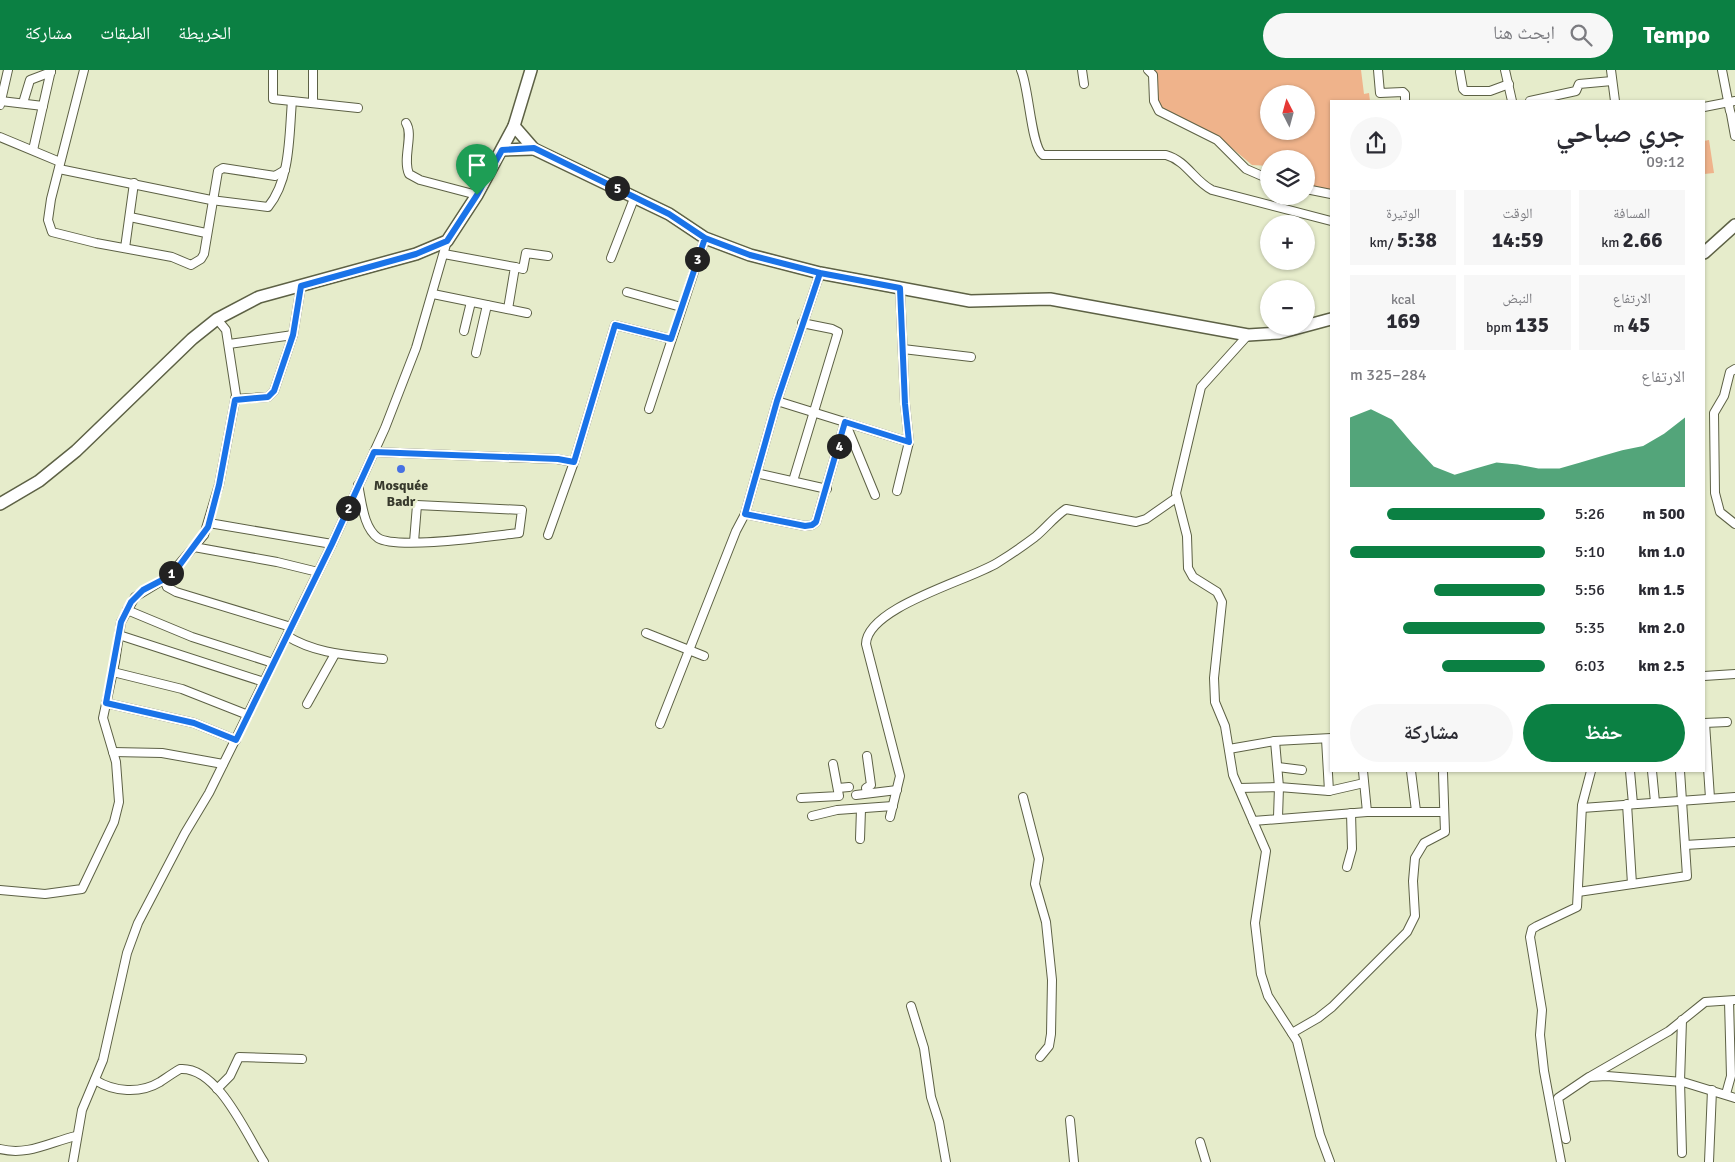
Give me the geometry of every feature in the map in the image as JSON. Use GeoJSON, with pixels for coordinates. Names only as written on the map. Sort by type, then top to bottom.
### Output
{"type":"FeatureCollection","features":[{"type":"Feature","properties":{"kind":"main road"},"geometry":{"type":"LineString","coordinates":[[0,504],[38,481],[76,451],[192,339],[217,319],[259,297],[416,254],[447,241],[477,195],[514,126],[531,70]]}},
{"type":"Feature","properties":{"kind":"main road"},"geometry":{"type":"LineString","coordinates":[[514,126],[534,148],[635,196],[669,214],[705,238],[750,255],[820,273],[977,302],[1050,299],[1248,335],[1280,333],[1330,319]]}},
{"type":"Feature","properties":{"kind":"main road"},"geometry":{"type":"LineString","coordinates":[[502,150],[534,148]]}},
{"type":"Feature","properties":{"kind":"main road"},"geometry":{"type":"LineString","coordinates":[[1705,252],[1735,225]]}},
{"type":"Feature","properties":{"kind":"street"},"geometry":{"type":"LineString","coordinates":[[8,70],[0,103],[23,103],[43,106]]}},
{"type":"Feature","properties":{"kind":"street"},"geometry":{"type":"LineString","coordinates":[[84,70],[48,220],[52,232],[172,257],[191,264],[201,259],[204,254],[216,174],[223,168],[276,176],[285,170]]}},
{"type":"Feature","properties":{"kind":"street"},"geometry":{"type":"LineString","coordinates":[[273,70],[273,99],[358,108]]}},
{"type":"Feature","properties":{"kind":"street"},"geometry":{"type":"LineString","coordinates":[[313,70],[313,102]]}},
{"type":"Feature","properties":{"kind":"street"},"geometry":{"type":"LineString","coordinates":[[1021,70],[1036,146],[1042,155],[1166,155],[1179,160],[1202,183],[1212,190],[1330,221]]}},
{"type":"Feature","properties":{"kind":"street"},"geometry":{"type":"LineString","coordinates":[[1082,70],[1084,84]]}},
{"type":"Feature","properties":{"kind":"street"},"geometry":{"type":"LineString","coordinates":[[1148,70],[1153,75],[1154,101],[1160,111],[1217,140],[1246,169],[1260,175]]}},
{"type":"Feature","properties":{"kind":"street"},"geometry":{"type":"LineString","coordinates":[[1378,70],[1380,93],[1403,92],[1405,100]]}},
{"type":"Feature","properties":{"kind":"street"},"geometry":{"type":"LineString","coordinates":[[1505,70],[1512,100]]}},
{"type":"Feature","properties":{"kind":"street"},"geometry":{"type":"LineString","coordinates":[[1611,70],[1616,100]]}},
{"type":"Feature","properties":{"kind":"street"},"geometry":{"type":"LineString","coordinates":[[1722,70],[1731,107],[1735,136]]}},
{"type":"Feature","properties":{"kind":"street"},"geometry":{"type":"LineString","coordinates":[[23,103],[30,80],[51,71]]}},
{"type":"Feature","properties":{"kind":"street"},"geometry":{"type":"LineString","coordinates":[[33,150],[51,71]]}},
{"type":"Feature","properties":{"kind":"street"},"geometry":{"type":"LineString","coordinates":[[1460,72],[1462,89],[1465,91],[1490,91],[1509,84]]}},
{"type":"Feature","properties":{"kind":"street"},"geometry":{"type":"LineString","coordinates":[[1535,100],[1576,91],[1579,84],[1612,81]]}},
{"type":"Feature","properties":{"kind":"street"},"geometry":{"type":"LineString","coordinates":[[0,137],[33,150],[60,165],[211,200],[268,207],[273,201],[285,170],[292,101]]}},
{"type":"Feature","properties":{"kind":"street"},"geometry":{"type":"LineString","coordinates":[[1705,107],[1731,107]]}},
{"type":"Feature","properties":{"kind":"street"},"geometry":{"type":"LineString","coordinates":[[406,123],[409,128],[406,162],[409,174],[420,180],[477,195]]}},
{"type":"Feature","properties":{"kind":"street"},"geometry":{"type":"LineString","coordinates":[[125,248],[134,183]]}},
{"type":"Feature","properties":{"kind":"street"},"geometry":{"type":"LineString","coordinates":[[1315,191],[1330,194]]}},
{"type":"Feature","properties":{"kind":"street"},"geometry":{"type":"LineString","coordinates":[[611,258],[635,196]]}},
{"type":"Feature","properties":{"kind":"street"},"geometry":{"type":"LineString","coordinates":[[130,217],[206,233]]}},
{"type":"Feature","properties":{"kind":"street"},"geometry":{"type":"LineString","coordinates":[[649,409],[705,238]]}},
{"type":"Feature","properties":{"kind":"street"},"geometry":{"type":"LineString","coordinates":[[73,1162],[82,1110],[104,1060],[128,953],[138,922],[236,740],[332,544],[374,452],[402,387],[433,294],[447,241]]}},
{"type":"Feature","properties":{"kind":"street"},"geometry":{"type":"LineString","coordinates":[[444,254],[523,269],[526,253],[548,256]]}},
{"type":"Feature","properties":{"kind":"street"},"geometry":{"type":"LineString","coordinates":[[508,309],[515,267]]}},
{"type":"Feature","properties":{"kind":"street"},"geometry":{"type":"LineString","coordinates":[[660,724],[736,530],[745,514],[777,401],[820,273]]}},
{"type":"Feature","properties":{"kind":"street"},"geometry":{"type":"LineString","coordinates":[[235,400],[271,395],[293,335],[301,286]]}},
{"type":"Feature","properties":{"kind":"street"},"geometry":{"type":"LineString","coordinates":[[897,491],[909,442],[905,404],[900,288]]}},
{"type":"Feature","properties":{"kind":"street"},"geometry":{"type":"LineString","coordinates":[[627,292],[681,307]]}},
{"type":"Feature","properties":{"kind":"street"},"geometry":{"type":"LineString","coordinates":[[433,294],[527,313]]}},
{"type":"Feature","properties":{"kind":"street"},"geometry":{"type":"LineString","coordinates":[[464,331],[471,302]]}},
{"type":"Feature","properties":{"kind":"street"},"geometry":{"type":"LineString","coordinates":[[476,353],[487,305]]}},
{"type":"Feature","properties":{"kind":"street"},"geometry":{"type":"LineString","coordinates":[[0,890],[45,894],[77,891],[84,888],[116,817],[119,782],[113,752],[103,721],[121,622],[140,592],[164,579],[179,566],[204,535],[210,523],[235,400],[226,330],[217,319]]}},
{"type":"Feature","properties":{"kind":"street"},"geometry":{"type":"LineString","coordinates":[[793,481],[838,332],[832,329],[802,324]]}},
{"type":"Feature","properties":{"kind":"street"},"geometry":{"type":"LineString","coordinates":[[548,535],[574,462],[615,325],[671,339]]}},
{"type":"Feature","properties":{"kind":"street"},"geometry":{"type":"LineString","coordinates":[[229,344],[293,335]]}},
{"type":"Feature","properties":{"kind":"street"},"geometry":{"type":"LineString","coordinates":[[1248,335],[1201,387],[1176,498],[1186,528],[1188,568],[1193,577],[1217,592],[1222,602],[1214,692],[1218,713],[1225,726],[1233,775],[1264,842],[1267,856],[1255,924],[1261,974],[1268,996],[1292,1033],[1302,1056],[1320,1135],[1330,1162]]}},
{"type":"Feature","properties":{"kind":"street"},"geometry":{"type":"LineString","coordinates":[[903,350],[971,357]]}},
{"type":"Feature","properties":{"kind":"street"},"geometry":{"type":"LineString","coordinates":[[1735,369],[1730,372],[1725,394],[1715,409],[1714,421],[1717,502],[1720,512],[1735,524]]}},
{"type":"Feature","properties":{"kind":"street"},"geometry":{"type":"LineString","coordinates":[[777,401],[812,414],[909,442]]}},
{"type":"Feature","properties":{"kind":"street"},"geometry":{"type":"LineString","coordinates":[[745,514],[805,526],[816,522],[845,422]]}},
{"type":"Feature","properties":{"kind":"street"},"geometry":{"type":"LineString","coordinates":[[845,422],[876,495]]}},
{"type":"Feature","properties":{"kind":"street"},"geometry":{"type":"LineString","coordinates":[[374,452],[558,459],[574,462]]}},
{"type":"Feature","properties":{"kind":"street"},"geometry":{"type":"LineString","coordinates":[[756,473],[827,489]]}},
{"type":"Feature","properties":{"kind":"street"},"geometry":{"type":"LineString","coordinates":[[358,485],[366,522],[373,533],[379,538],[400,544],[518,534],[522,510],[417,505],[414,542]]}},
{"type":"Feature","properties":{"kind":"street"},"geometry":{"type":"LineString","coordinates":[[890,817],[900,776],[897,758],[887,731],[866,644],[871,628],[880,620],[923,595],[995,564],[1035,537],[1066,510],[1136,522],[1146,519],[1176,498]]}},
{"type":"Feature","properties":{"kind":"street"},"geometry":{"type":"LineString","coordinates":[[210,523],[332,544]]}},
{"type":"Feature","properties":{"kind":"street"},"geometry":{"type":"LineString","coordinates":[[194,547],[278,562],[318,572]]}},
{"type":"Feature","properties":{"kind":"street"},"geometry":{"type":"LineString","coordinates":[[164,579],[167,587],[176,592],[291,627]]}},
{"type":"Feature","properties":{"kind":"street"},"geometry":{"type":"LineString","coordinates":[[127,610],[192,637],[273,663]]}},
{"type":"Feature","properties":{"kind":"street"},"geometry":{"type":"LineString","coordinates":[[646,633],[704,656]]}},
{"type":"Feature","properties":{"kind":"street"},"geometry":{"type":"LineString","coordinates":[[119,635],[264,682]]}},
{"type":"Feature","properties":{"kind":"street"},"geometry":{"type":"LineString","coordinates":[[287,636],[303,646],[335,654],[383,659]]}},
{"type":"Feature","properties":{"kind":"street"},"geometry":{"type":"LineString","coordinates":[[307,704],[335,654]]}},
{"type":"Feature","properties":{"kind":"street"},"geometry":{"type":"LineString","coordinates":[[113,672],[182,689],[248,715]]}},
{"type":"Feature","properties":{"kind":"street"},"geometry":{"type":"LineString","coordinates":[[1705,676],[1735,674]]}},
{"type":"Feature","properties":{"kind":"street"},"geometry":{"type":"LineString","coordinates":[[106,703],[194,723],[236,740]]}},
{"type":"Feature","properties":{"kind":"street"},"geometry":{"type":"LineString","coordinates":[[1705,723],[1727,722]]}},
{"type":"Feature","properties":{"kind":"street"},"geometry":{"type":"LineString","coordinates":[[1705,736],[1710,798]]}},
{"type":"Feature","properties":{"kind":"street"},"geometry":{"type":"LineString","coordinates":[[1229,749],[1275,741],[1329,739],[1329,791]]}},
{"type":"Feature","properties":{"kind":"street"},"geometry":{"type":"LineString","coordinates":[[1275,741],[1279,787],[1278,817]]}},
{"type":"Feature","properties":{"kind":"street"},"geometry":{"type":"LineString","coordinates":[[113,752],[162,753],[223,764]]}},
{"type":"Feature","properties":{"kind":"street"},"geometry":{"type":"LineString","coordinates":[[866,793],[866,788],[871,786],[867,756]]}},
{"type":"Feature","properties":{"kind":"street"},"geometry":{"type":"LineString","coordinates":[[801,798],[840,796],[832,764]]}},
{"type":"Feature","properties":{"kind":"street"},"geometry":{"type":"LineString","coordinates":[[1278,767],[1302,770]]}},
{"type":"Feature","properties":{"kind":"street"},"geometry":{"type":"LineString","coordinates":[[1363,772],[1367,812]]}},
{"type":"Feature","properties":{"kind":"street"},"geometry":{"type":"LineString","coordinates":[[1411,772],[1416,811]]}},
{"type":"Feature","properties":{"kind":"street"},"geometry":{"type":"LineString","coordinates":[[1561,1162],[1544,1070],[1540,1035],[1542,1010],[1530,937],[1532,929],[1560,917],[1577,907],[1582,808],[1591,772]]}},
{"type":"Feature","properties":{"kind":"street"},"geometry":{"type":"LineString","coordinates":[[1630,772],[1632,884]]}},
{"type":"Feature","properties":{"kind":"street"},"geometry":{"type":"LineString","coordinates":[[1652,772],[1655,802]]}},
{"type":"Feature","properties":{"kind":"street"},"geometry":{"type":"LineString","coordinates":[[1578,892],[1687,876],[1680,772]]}},
{"type":"Feature","properties":{"kind":"street"},"geometry":{"type":"LineString","coordinates":[[1292,1033],[1318,1018],[1332,1006],[1407,932],[1415,916],[1413,880],[1415,858],[1424,843],[1445,832],[1443,773]]}},
{"type":"Feature","properties":{"kind":"street"},"geometry":{"type":"LineString","coordinates":[[1239,788],[1279,787],[1329,791],[1364,783]]}},
{"type":"Feature","properties":{"kind":"street"},"geometry":{"type":"LineString","coordinates":[[838,788],[849,787]]}},
{"type":"Feature","properties":{"kind":"street"},"geometry":{"type":"LineString","coordinates":[[856,795],[897,790]]}},
{"type":"Feature","properties":{"kind":"street"},"geometry":{"type":"LineString","coordinates":[[1023,797],[1039,859],[1035,884],[1046,922],[1052,980],[1051,1034],[1049,1046],[1040,1057]]}},
{"type":"Feature","properties":{"kind":"street"},"geometry":{"type":"LineString","coordinates":[[1582,808],[1735,797]]}},
{"type":"Feature","properties":{"kind":"street"},"geometry":{"type":"LineString","coordinates":[[812,816],[862,808],[893,806]]}},
{"type":"Feature","properties":{"kind":"street"},"geometry":{"type":"LineString","coordinates":[[860,839],[862,808]]}},
{"type":"Feature","properties":{"kind":"street"},"geometry":{"type":"LineString","coordinates":[[1253,821],[1278,817],[1367,812],[1444,812]]}},
{"type":"Feature","properties":{"kind":"street"},"geometry":{"type":"LineString","coordinates":[[1347,867],[1352,849],[1351,813]]}},
{"type":"Feature","properties":{"kind":"street"},"geometry":{"type":"LineString","coordinates":[[1685,844],[1735,842]]}},
{"type":"Feature","properties":{"kind":"street"},"geometry":{"type":"LineString","coordinates":[[1566,1138],[1558,1098],[1589,1077],[1668,1031],[1705,1002],[1732,1001],[1731,1076],[1726,1094]]}},
{"type":"Feature","properties":{"kind":"street"},"geometry":{"type":"LineString","coordinates":[[911,1006],[924,1048],[931,1096],[939,1122],[946,1162]]}},
{"type":"Feature","properties":{"kind":"street"},"geometry":{"type":"LineString","coordinates":[[1682,1020],[1680,1081],[1682,1153]]}},
{"type":"Feature","properties":{"kind":"street"},"geometry":{"type":"LineString","coordinates":[[217,1089],[230,1076],[239,1057],[302,1059]]}},
{"type":"Feature","properties":{"kind":"street"},"geometry":{"type":"LineString","coordinates":[[95,1080],[112,1088],[141,1088],[154,1085],[176,1071],[184,1069],[194,1072],[217,1089],[232,1106],[264,1162]]}},
{"type":"Feature","properties":{"kind":"street"},"geometry":{"type":"LineString","coordinates":[[1589,1077],[1680,1081],[1735,1098]]}},
{"type":"Feature","properties":{"kind":"street"},"geometry":{"type":"LineString","coordinates":[[1709,1162],[1712,1090]]}},
{"type":"Feature","properties":{"kind":"street"},"geometry":{"type":"LineString","coordinates":[[1070,1120],[1074,1162]]}},
{"type":"Feature","properties":{"kind":"street"},"geometry":{"type":"LineString","coordinates":[[0,1149],[15,1152],[76,1136]]}},
{"type":"Feature","properties":{"kind":"street"},"geometry":{"type":"LineString","coordinates":[[1200,1142],[1206,1162]]}},
{"type":"Feature","properties":{"kind":"shaded area"},"geometry":{"type":"Polygon","coordinates":[[[1155,70],[1361,70],[1364,94],[1369,93],[1370,100],[1330,100],[1330,191],[1315,187],[1315,150],[1260,150],[1260,165],[1252,165],[1226,143],[1157,105],[1155,70]]]}},
{"type":"Feature","properties":{"kind":"shaded area"},"geometry":{"type":"Polygon","coordinates":[[[1709,140],[1714,173],[1705,174],[1705,141],[1709,140]]]}},
{"type":"Feature","properties":{"kind":"place","name":"Mosquée Badr"},"geometry":{"type":"Point","coordinates":[401,469]}},
{"type":"Feature","properties":{"kind":"route"},"geometry":{"type":"LineString","coordinates":[[477,195],[447,241],[416,254],[301,286],[293,335],[274,391],[268,397],[235,400],[219,485],[210,523],[204,535],[168,577],[143,590],[135,597],[124,615],[121,622],[106,703],[194,723],[236,740],[332,544],[374,452],[558,459],[574,462],[615,325],[671,339],[705,238],[750,255],[820,273],[777,401],[745,514],[805,526],[816,522],[845,422],[909,442],[905,404],[900,288],[820,273],[750,255],[705,238],[669,214],[635,196],[534,148],[502,150],[477,195]]}}]}
